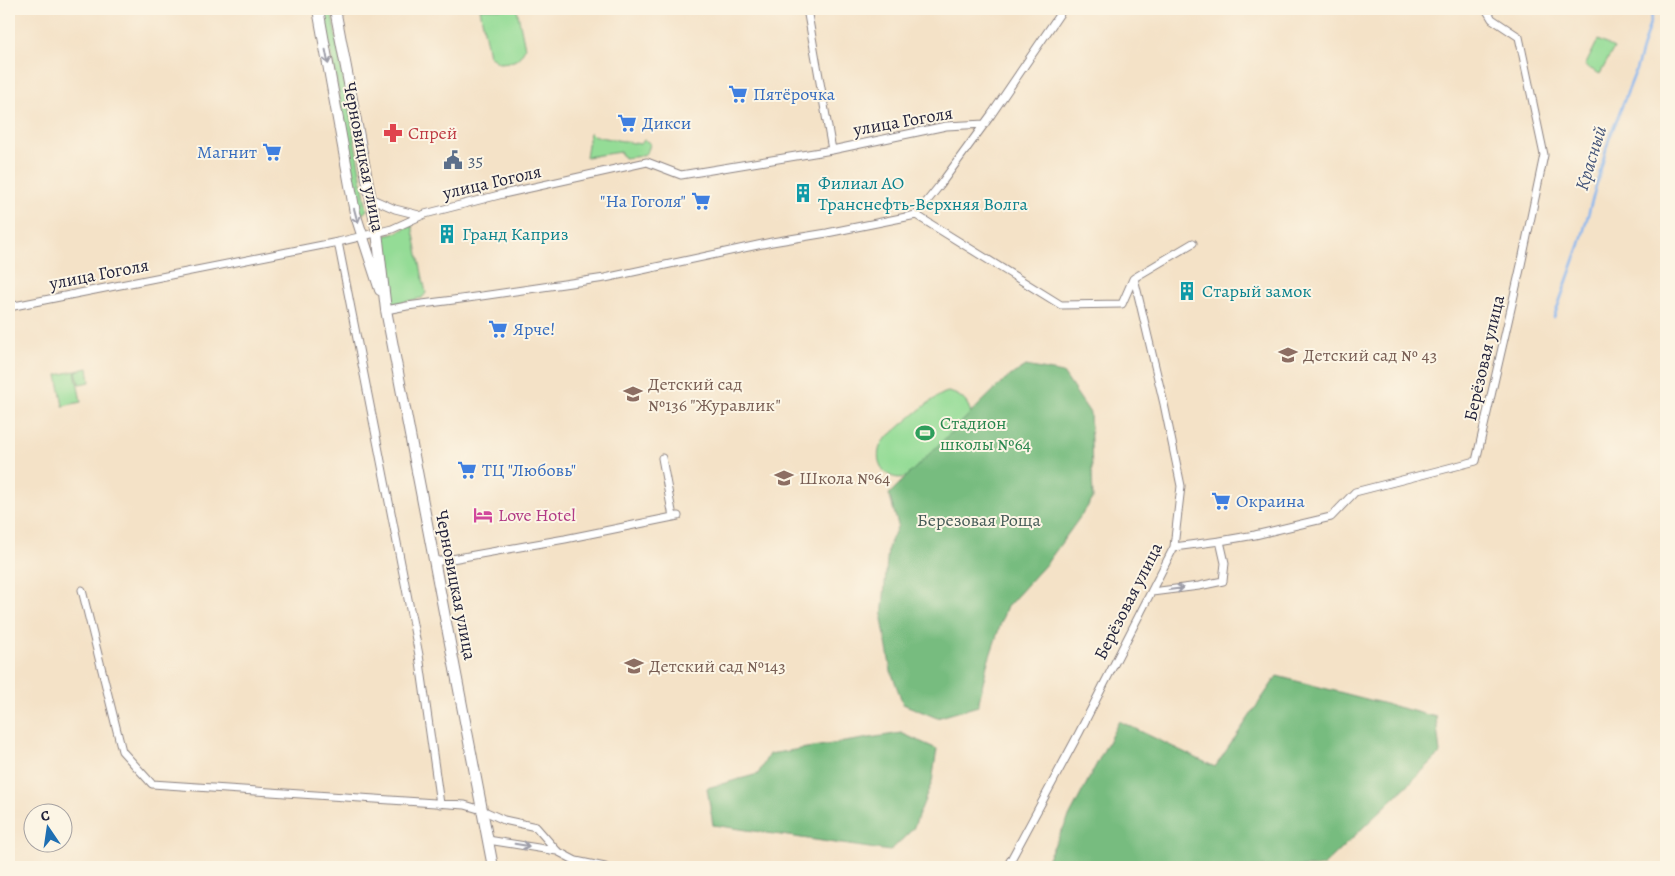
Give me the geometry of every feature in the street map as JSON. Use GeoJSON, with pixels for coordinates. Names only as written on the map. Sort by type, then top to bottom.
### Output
{"type":"FeatureCollection","features":[{"type":"Feature","properties":{"kind":"main road","name":"Черновицкая улица"},"geometry":{"type":"LineString","coordinates":[[318,9],[355,213],[386,310]]}},
{"type":"Feature","properties":{"kind":"main road","name":"Черновицкая улица"},"geometry":{"type":"LineString","coordinates":[[335,9],[377,232],[386,310],[494,867]]}},
{"type":"Feature","properties":{"kind":"street"},"geometry":{"type":"LineString","coordinates":[[807,9],[832,150]]}},
{"type":"Feature","properties":{"kind":"street","name":"улица Гоголя"},"geometry":{"type":"LineString","coordinates":[[916,215],[985,124],[1063,9]]}},
{"type":"Feature","properties":{"kind":"street","name":"Берёзовая улица"},"geometry":{"type":"LineString","coordinates":[[1220,541],[1255,535],[1331,517],[1355,492],[1476,461],[1544,155],[1519,37],[1492,19],[1486,9]]}},
{"type":"Feature","properties":{"kind":"street","name":"улица Гоголя"},"geometry":{"type":"LineString","coordinates":[[9,306],[338,242],[392,229],[419,215],[647,162],[681,176],[832,150],[931,129],[985,124]]}},
{"type":"Feature","properties":{"kind":"street"},"geometry":{"type":"LineString","coordinates":[[370,198],[395,209],[419,215]]}},
{"type":"Feature","properties":{"kind":"street"},"geometry":{"type":"LineString","coordinates":[[386,310],[605,278],[772,242],[916,215],[1061,306],[1122,304],[1134,278],[1193,243]]}},
{"type":"Feature","properties":{"kind":"street"},"geometry":{"type":"LineString","coordinates":[[338,242],[419,655],[440,804]]}},
{"type":"Feature","properties":{"kind":"street","name":"Берёзовая улица"},"geometry":{"type":"LineString","coordinates":[[1007,867],[1079,733],[1174,547],[1181,486],[1134,278]]}},
{"type":"Feature","properties":{"kind":"street"},"geometry":{"type":"LineString","coordinates":[[434,562],[565,539],[676,516],[662,458]]}},
{"type":"Feature","properties":{"kind":"street"},"geometry":{"type":"LineString","coordinates":[[1152,592],[1223,581],[1225,563],[1220,541],[1174,547]]}},
{"type":"Feature","properties":{"kind":"street"},"geometry":{"type":"LineString","coordinates":[[82,590],[122,752],[152,784],[465,806],[482,810],[504,820],[536,827],[557,851]]}},
{"type":"Feature","properties":{"kind":"street"},"geometry":{"type":"LineString","coordinates":[[488,840],[557,851],[576,861],[605,867]]}},
{"type":"Feature","properties":{"kind":"green space"},"geometry":{"type":"Polygon","coordinates":[[[322,9],[331,9],[367,210],[363,214],[359,212],[322,9]]]}},
{"type":"Feature","properties":{"kind":"green space"},"geometry":{"type":"Polygon","coordinates":[[[480,9],[517,9],[525,48],[518,59],[512,62],[499,63],[489,56],[480,9]]]}},
{"type":"Feature","properties":{"kind":"green space"},"geometry":{"type":"Polygon","coordinates":[[[1598,40],[1614,48],[1600,74],[1585,66],[1598,40]]]}},
{"type":"Feature","properties":{"kind":"green space"},"geometry":{"type":"Polygon","coordinates":[[[590,132],[594,136],[640,144],[644,140],[650,143],[649,148],[647,152],[637,157],[624,158],[620,152],[586,157],[590,132]]]}},
{"type":"Feature","properties":{"kind":"green space"},"geometry":{"type":"Polygon","coordinates":[[[412,225],[426,293],[422,298],[393,304],[383,236],[393,234],[412,225]]]}},
{"type":"Feature","properties":{"kind":"green space","name":"Березовая Роща"},"geometry":{"type":"Polygon","coordinates":[[[1026,366],[1063,373],[1090,413],[1093,499],[1047,563],[1006,608],[987,665],[978,706],[937,718],[903,704],[891,671],[882,619],[888,548],[898,525],[889,494],[1004,380],[1026,366]]]}},
{"type":"Feature","properties":{"kind":"green space"},"geometry":{"type":"Polygon","coordinates":[[[88,368],[90,382],[79,384],[76,371],[88,368]]]}},
{"type":"Feature","properties":{"kind":"green space"},"geometry":{"type":"Polygon","coordinates":[[[75,371],[81,402],[63,406],[57,375],[75,371]]]}},
{"type":"Feature","properties":{"kind":"green space","name":"Стадион школы №64"},"geometry":{"type":"Polygon","coordinates":[[[948,392],[963,399],[971,414],[909,476],[901,478],[887,474],[879,463],[878,456],[879,448],[883,441],[934,399],[948,392]]]}},
{"type":"Feature","properties":{"kind":"green space"},"geometry":{"type":"Polygon","coordinates":[[[1277,676],[1436,717],[1440,754],[1323,866],[1043,867],[1119,721],[1215,767],[1277,676]]]}},
{"type":"Feature","properties":{"kind":"green space"},"geometry":{"type":"Polygon","coordinates":[[[901,733],[937,749],[932,782],[913,829],[890,851],[713,825],[707,788],[758,774],[769,754],[901,733]]]}},
{"type":"Feature","properties":{"kind":"waterway","name":"Красный"},"geometry":{"type":"LineString","coordinates":[[1554,317],[1580,244],[1609,139],[1635,73],[1654,9]]}},
{"type":"Feature","properties":{"kind":"place","name":"Пятёрочка"},"geometry":{"type":"Point","coordinates":[738,94]}},
{"type":"Feature","properties":{"kind":"place","name":"Дикси"},"geometry":{"type":"Point","coordinates":[627,123]}},
{"type":"Feature","properties":{"kind":"place","name":"Спрей"},"geometry":{"type":"Point","coordinates":[393,133]}},
{"type":"Feature","properties":{"kind":"place","name":"Магнит"},"geometry":{"type":"Point","coordinates":[272,152]}},
{"type":"Feature","properties":{"kind":"place","name":"35"},"geometry":{"type":"Point","coordinates":[453,160]}},
{"type":"Feature","properties":{"kind":"place","name":"Филиал АО Транснефть-Верхняя Волга"},"geometry":{"type":"Point","coordinates":[803,193]}},
{"type":"Feature","properties":{"kind":"place","name":"\"На Гоголя\""},"geometry":{"type":"Point","coordinates":[701,201]}},
{"type":"Feature","properties":{"kind":"place","name":"Гранд Каприз"},"geometry":{"type":"Point","coordinates":[447,234]}},
{"type":"Feature","properties":{"kind":"place","name":"Старый замок"},"geometry":{"type":"Point","coordinates":[1187,291]}},
{"type":"Feature","properties":{"kind":"place","name":"Ярче!"},"geometry":{"type":"Point","coordinates":[498,329]}},
{"type":"Feature","properties":{"kind":"place","name":"Детский сад № 43"},"geometry":{"type":"Point","coordinates":[1288,355]}},
{"type":"Feature","properties":{"kind":"place","name":"Детский сад №136 \"Журавлик\""},"geometry":{"type":"Point","coordinates":[633,394]}},
{"type":"Feature","properties":{"kind":"place","name":"Стадион школы №64"},"geometry":{"type":"Point","coordinates":[925,433]}},
{"type":"Feature","properties":{"kind":"place","name":"ТЦ \"Любовь\""},"geometry":{"type":"Point","coordinates":[467,470]}},
{"type":"Feature","properties":{"kind":"place","name":"Школа №64"},"geometry":{"type":"Point","coordinates":[784,478]}},
{"type":"Feature","properties":{"kind":"place","name":"Окраина"},"geometry":{"type":"Point","coordinates":[1221,501]}},
{"type":"Feature","properties":{"kind":"place","name":"Love Hotel"},"geometry":{"type":"Point","coordinates":[483,515]}},
{"type":"Feature","properties":{"kind":"place","name":"Детский сад №143"},"geometry":{"type":"Point","coordinates":[634,666]}}]}
